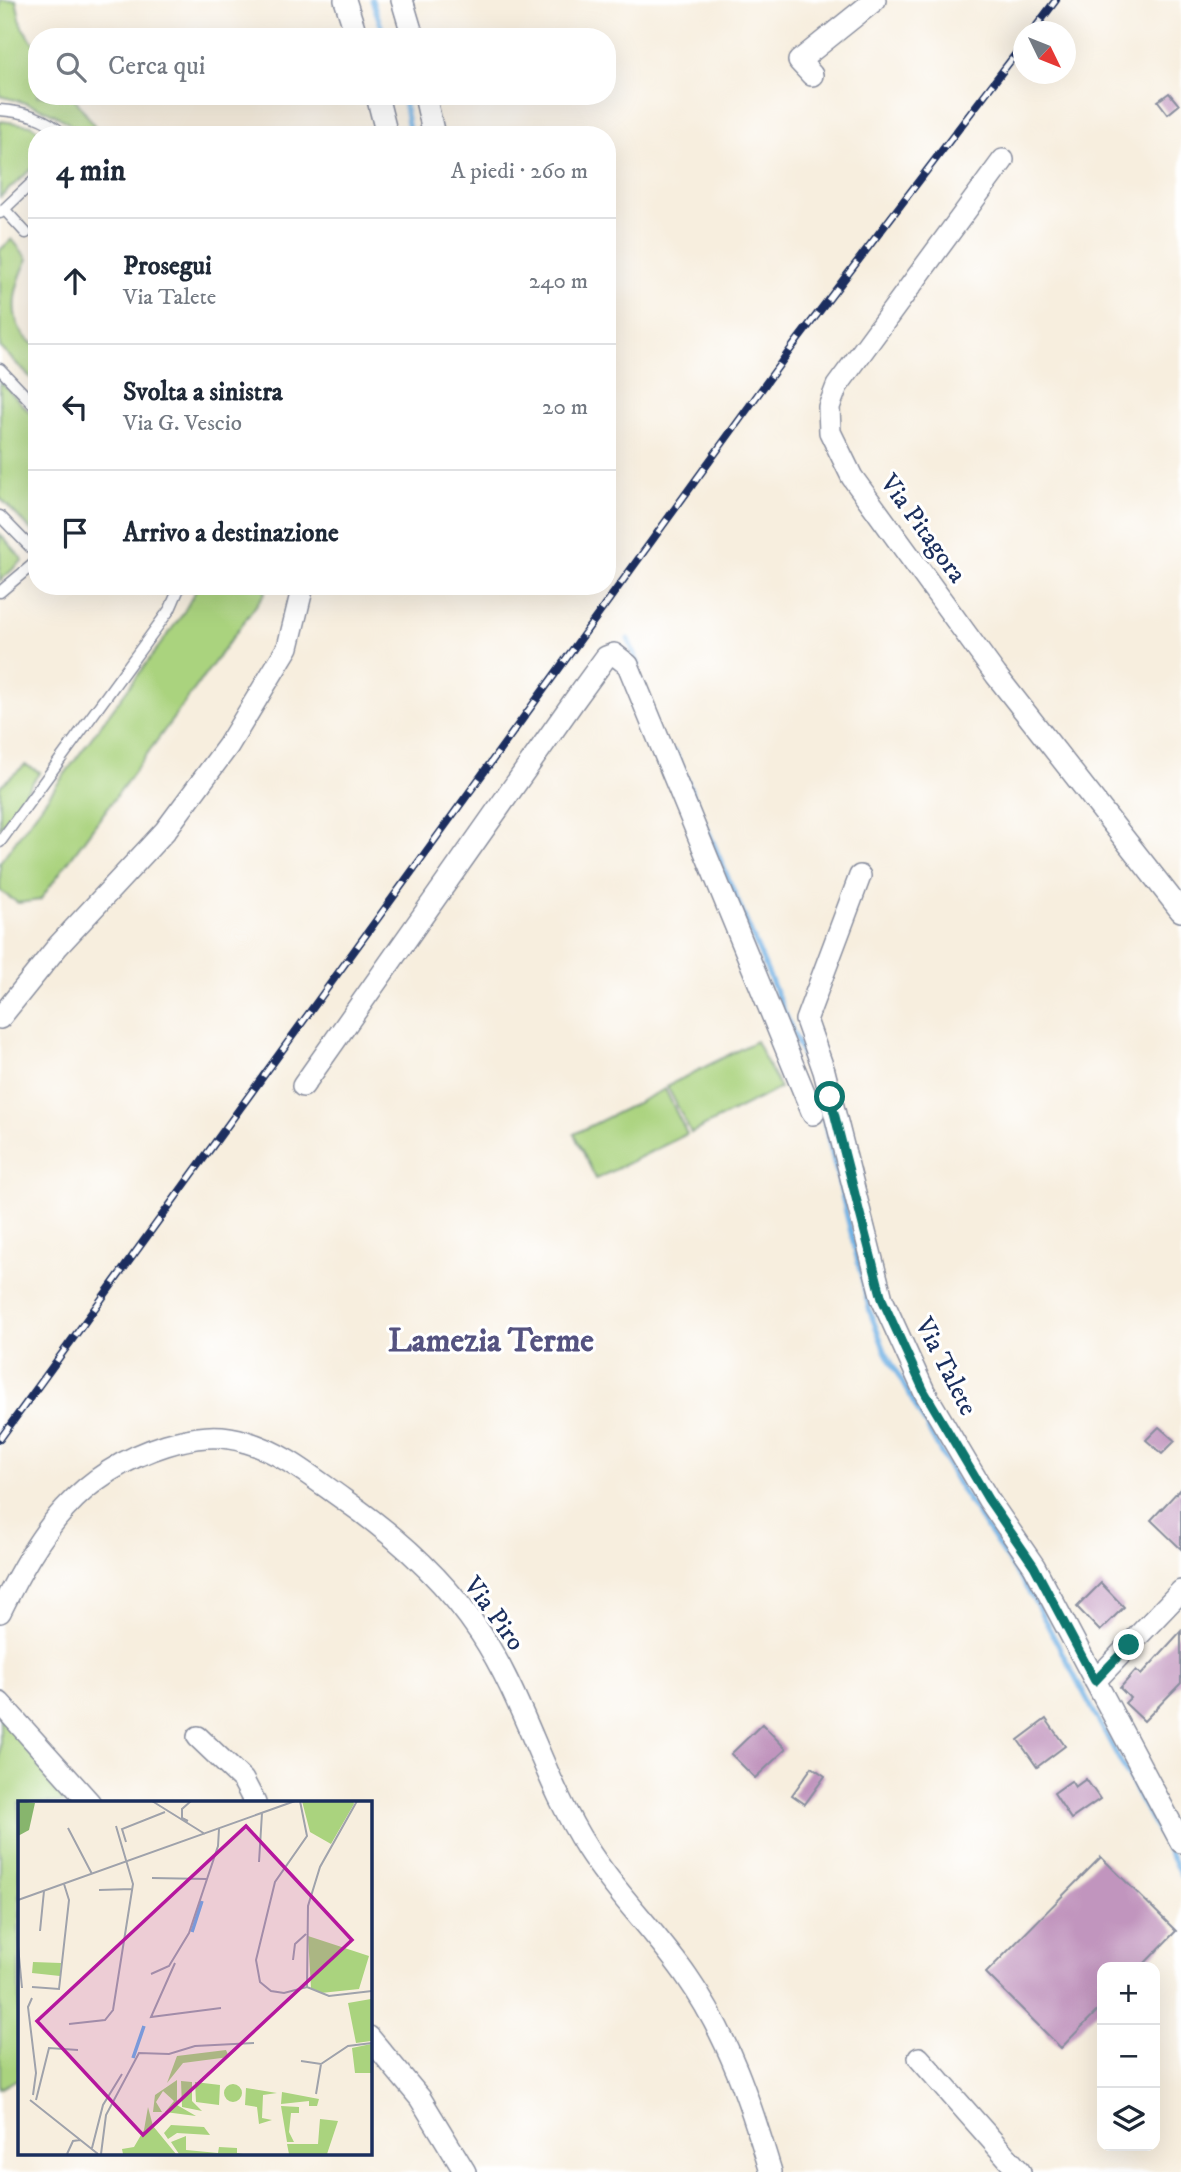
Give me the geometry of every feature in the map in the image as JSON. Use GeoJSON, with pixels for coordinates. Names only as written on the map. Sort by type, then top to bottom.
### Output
{"type":"FeatureCollection","features":[{"type":"Feature","properties":{"kind":"street"},"geometry":{"type":"LineString","coordinates":[[345,0],[354,28]]}},
{"type":"Feature","properties":{"kind":"street"},"geometry":{"type":"LineString","coordinates":[[402,0],[410,28]]}},
{"type":"Feature","properties":{"kind":"street"},"geometry":{"type":"LineString","coordinates":[[812,75],[799,61],[875,0]]}},
{"type":"Feature","properties":{"kind":"street"},"geometry":{"type":"LineString","coordinates":[[379,105],[385,126]]}},
{"type":"Feature","properties":{"kind":"street"},"geometry":{"type":"LineString","coordinates":[[427,105],[432,126]]}},
{"type":"Feature","properties":{"kind":"street","name":"Via Pitagora"},"geometry":{"type":"LineString","coordinates":[[1003,160],[837,386],[829,407],[830,432],[852,477],[996,675],[1181,911]]}},
{"type":"Feature","properties":{"kind":"street"},"geometry":{"type":"LineString","coordinates":[[0,1018],[58,946],[165,831],[228,746],[288,647],[301,595]]}},
{"type":"Feature","properties":{"kind":"street"},"geometry":{"type":"LineString","coordinates":[[303,1086],[582,690],[606,657],[614,654],[628,665],[813,1114]]}},
{"type":"Feature","properties":{"kind":"street"},"geometry":{"type":"LineString","coordinates":[[779,1032],[806,1020],[860,876]]}},
{"type":"Feature","properties":{"kind":"street","name":"Via Talete"},"geometry":{"type":"LineString","coordinates":[[806,1020],[824,1071],[882,1299],[924,1391],[988,1499],[1034,1566],[1181,1842]]}},
{"type":"Feature","properties":{"kind":"street","name":"Via Piro"},"geometry":{"type":"LineString","coordinates":[[0,1612],[28,1555],[55,1517],[96,1478],[139,1453],[183,1440],[219,1436],[248,1442],[290,1462],[390,1532],[479,1631],[500,1665],[571,1821],[588,1850],[686,1975],[706,2006],[726,2040],[744,2084],[771,2172]]}},
{"type":"Feature","properties":{"kind":"street"},"geometry":{"type":"LineString","coordinates":[[1095,1681],[1181,1591]]}},
{"type":"Feature","properties":{"kind":"street"},"geometry":{"type":"LineString","coordinates":[[0,1703],[87,1801]]}},
{"type":"Feature","properties":{"kind":"street"},"geometry":{"type":"LineString","coordinates":[[198,1737],[243,1780],[254,1801]]}},
{"type":"Feature","properties":{"kind":"street"},"geometry":{"type":"LineString","coordinates":[[371,2039],[420,2098],[465,2172]]}},
{"type":"Feature","properties":{"kind":"street"},"geometry":{"type":"LineString","coordinates":[[919,2058],[1020,2172]]}},
{"type":"Feature","properties":{"kind":"lane"},"geometry":{"type":"LineString","coordinates":[[0,110],[24,112],[53,126]]}},
{"type":"Feature","properties":{"kind":"lane"},"geometry":{"type":"LineString","coordinates":[[26,233],[2,211],[28,186]]}},
{"type":"Feature","properties":{"kind":"lane"},"geometry":{"type":"LineString","coordinates":[[0,369],[28,399]]}},
{"type":"Feature","properties":{"kind":"lane"},"geometry":{"type":"LineString","coordinates":[[0,516],[28,545]]}},
{"type":"Feature","properties":{"kind":"lane"},"geometry":{"type":"LineString","coordinates":[[0,592],[28,569]]}},
{"type":"Feature","properties":{"kind":"lane"},"geometry":{"type":"LineString","coordinates":[[0,842],[170,609],[176,595]]}},
{"type":"Feature","properties":{"kind":"green space"},"geometry":{"type":"Polygon","coordinates":[[[0,0],[16,0],[22,27],[28,35],[28,104],[0,96],[0,0]]]}},
{"type":"Feature","properties":{"kind":"green space"},"geometry":{"type":"Polygon","coordinates":[[[31,105],[79,105],[95,126],[73,126],[31,105]]]}},
{"type":"Feature","properties":{"kind":"green space"},"geometry":{"type":"Polygon","coordinates":[[[0,121],[31,125],[28,126],[28,172],[0,197],[0,121]]]}},
{"type":"Feature","properties":{"kind":"green space"},"geometry":{"type":"Polygon","coordinates":[[[12,239],[28,259],[18,282],[14,306],[20,328],[28,339],[28,375],[0,347],[0,250],[12,239]]]}},
{"type":"Feature","properties":{"kind":"green space"},"geometry":{"type":"Polygon","coordinates":[[[0,381],[28,411],[28,527],[0,498],[0,381]]]}},
{"type":"Feature","properties":{"kind":"green space"},"geometry":{"type":"Polygon","coordinates":[[[0,534],[23,560],[0,581],[0,534]]]}},
{"type":"Feature","properties":{"kind":"green space"},"geometry":{"type":"Polygon","coordinates":[[[193,595],[264,595],[40,900],[18,903],[0,891],[0,862],[182,615],[193,595]]]}},
{"type":"Feature","properties":{"kind":"green space"},"geometry":{"type":"Polygon","coordinates":[[[25,765],[40,772],[0,828],[0,786],[25,765]]]}},
{"type":"Feature","properties":{"kind":"green space"},"geometry":{"type":"Polygon","coordinates":[[[756,1041],[780,1088],[691,1133],[667,1086],[756,1041]]]}},
{"type":"Feature","properties":{"kind":"green space"},"geometry":{"type":"Polygon","coordinates":[[[665,1089],[687,1134],[596,1179],[574,1134],[665,1089]]]}},
{"type":"Feature","properties":{"kind":"green space"},"geometry":{"type":"Polygon","coordinates":[[[0,1716],[58,1787],[74,1801],[18,1801],[18,2079],[0,2089],[0,1716]]]}},
{"type":"Feature","properties":{"kind":"building"},"geometry":{"type":"Polygon","coordinates":[[[1169,93],[1179,105],[1168,114],[1158,101],[1169,93]]]}},
{"type":"Feature","properties":{"kind":"building"},"geometry":{"type":"Polygon","coordinates":[[[1159,1427],[1175,1441],[1162,1454],[1146,1440],[1159,1427]]]}},
{"type":"Feature","properties":{"kind":"building"},"geometry":{"type":"Polygon","coordinates":[[[1181,1488],[1181,1549],[1151,1520],[1181,1488]]]}},
{"type":"Feature","properties":{"kind":"building"},"geometry":{"type":"Polygon","coordinates":[[[1101,1583],[1124,1607],[1100,1631],[1077,1607],[1101,1583]]]}},
{"type":"Feature","properties":{"kind":"building"},"geometry":{"type":"Polygon","coordinates":[[[1181,1631],[1181,1683],[1144,1721],[1125,1703],[1130,1698],[1120,1688],[1136,1670],[1141,1675],[1181,1631]]]}},
{"type":"Feature","properties":{"kind":"building"},"geometry":{"type":"Polygon","coordinates":[[[1046,1719],[1065,1746],[1037,1767],[1018,1740],[1046,1719]]]}},
{"type":"Feature","properties":{"kind":"building"},"geometry":{"type":"Polygon","coordinates":[[[762,1724],[786,1749],[755,1778],[731,1754],[762,1724]]]}},
{"type":"Feature","properties":{"kind":"building"},"geometry":{"type":"Polygon","coordinates":[[[812,1767],[825,1776],[805,1804],[792,1795],[812,1767]]]}},
{"type":"Feature","properties":{"kind":"building"},"geometry":{"type":"Polygon","coordinates":[[[1086,1779],[1100,1799],[1071,1819],[1054,1793],[1071,1781],[1075,1787],[1086,1779]]]}},
{"type":"Feature","properties":{"kind":"building"},"geometry":{"type":"Polygon","coordinates":[[[1101,1857],[1176,1931],[1146,1962],[1097,1962],[1097,2011],[1061,2048],[986,1973],[1101,1857]]]}},
{"type":"Feature","properties":{"kind":"waterway"},"geometry":{"type":"LineString","coordinates":[[372,0],[382,28]]}},
{"type":"Feature","properties":{"kind":"waterway"},"geometry":{"type":"LineString","coordinates":[[405,105],[408,126]]}},
{"type":"Feature","properties":{"kind":"waterway"},"geometry":{"type":"LineString","coordinates":[[628,639],[639,665]]}},
{"type":"Feature","properties":{"kind":"waterway"},"geometry":{"type":"LineString","coordinates":[[675,752],[816,1087],[870,1312],[885,1351],[962,1491],[1033,1598],[1181,1875]]}},
{"type":"Feature","properties":{"kind":"railway"},"geometry":{"type":"LineString","coordinates":[[1040,21],[1056,0]]}},
{"type":"Feature","properties":{"kind":"railway"},"geometry":{"type":"LineString","coordinates":[[616,590],[793,346],[1013,57]]}},
{"type":"Feature","properties":{"kind":"railway"},"geometry":{"type":"LineString","coordinates":[[0,1439],[612,595]]}},
{"type":"Feature","properties":{"kind":"district","name":"Lamezia Terme"},"geometry":{"type":"Point","coordinates":[491,1339]}},
{"type":"Feature","properties":{"kind":"route"},"geometry":{"type":"LineString","coordinates":[[830,1097],[882,1299],[924,1391],[988,1499],[1034,1566],[1095,1681],[1129,1645]]}}]}
